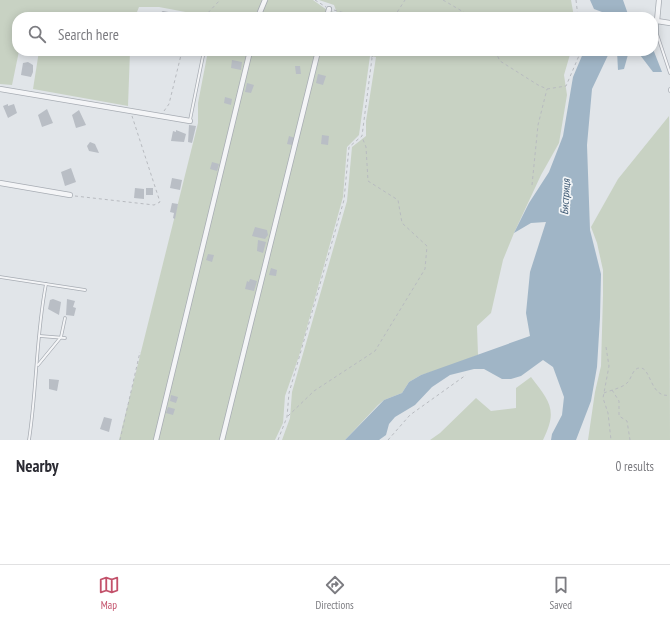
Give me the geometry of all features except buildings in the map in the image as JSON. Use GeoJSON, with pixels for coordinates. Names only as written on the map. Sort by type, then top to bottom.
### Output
{"type":"FeatureCollection","features":[{"type":"Feature","properties":{"kind":"street"},"geometry":{"type":"LineString","coordinates":[[260,12],[265,0]]}},
{"type":"Feature","properties":{"kind":"street"},"geometry":{"type":"LineString","coordinates":[[660,0],[658,20],[670,23]]}},
{"type":"Feature","properties":{"kind":"street"},"geometry":{"type":"LineString","coordinates":[[156,440],[249,56]]}},
{"type":"Feature","properties":{"kind":"street"},"geometry":{"type":"LineString","coordinates":[[222,440],[317,56]]}},
{"type":"Feature","properties":{"kind":"street"},"geometry":{"type":"LineString","coordinates":[[0,89],[190,121]]}},
{"type":"Feature","properties":{"kind":"street"},"geometry":{"type":"LineString","coordinates":[[0,183],[70,195]]}},
{"type":"Feature","properties":{"kind":"lane"},"geometry":{"type":"LineString","coordinates":[[658,37],[670,73]]}},
{"type":"Feature","properties":{"kind":"lane"},"geometry":{"type":"LineString","coordinates":[[190,121],[203,56]]}},
{"type":"Feature","properties":{"kind":"lane"},"geometry":{"type":"LineString","coordinates":[[0,276],[85,290]]}},
{"type":"Feature","properties":{"kind":"lane"},"geometry":{"type":"LineString","coordinates":[[29,440],[40,336],[39,320],[46,284]]}},
{"type":"Feature","properties":{"kind":"lane"},"geometry":{"type":"LineString","coordinates":[[37,366],[61,337],[65,318]]}},
{"type":"Feature","properties":{"kind":"lane"},"geometry":{"type":"LineString","coordinates":[[40,336],[65,338]]}},
{"type":"Feature","properties":{"kind":"path"},"geometry":{"type":"LineString","coordinates":[[209,12],[220,0]]}},
{"type":"Feature","properties":{"kind":"path"},"geometry":{"type":"LineString","coordinates":[[397,12],[405,0]]}},
{"type":"Feature","properties":{"kind":"path"},"geometry":{"type":"LineString","coordinates":[[443,0],[463,12]]}},
{"type":"Feature","properties":{"kind":"path"},"geometry":{"type":"LineString","coordinates":[[576,0],[577,12]]}},
{"type":"Feature","properties":{"kind":"path"},"geometry":{"type":"LineString","coordinates":[[160,115],[169,104],[181,56]]}},
{"type":"Feature","properties":{"kind":"path"},"geometry":{"type":"LineString","coordinates":[[498,56],[502,64],[547,88],[566,86],[579,56]]}},
{"type":"Feature","properties":{"kind":"path"},"geometry":{"type":"LineString","coordinates":[[288,417],[314,391],[375,351],[425,269],[427,246],[402,223],[398,200],[368,181],[366,148],[362,136],[372,58]]}},
{"type":"Feature","properties":{"kind":"path"},"geometry":{"type":"LineString","coordinates":[[532,185],[538,125],[547,88]]}},
{"type":"Feature","properties":{"kind":"path"},"geometry":{"type":"LineString","coordinates":[[70,195],[154,205],[160,202],[130,110]]}},
{"type":"Feature","properties":{"kind":"path"},"geometry":{"type":"LineString","coordinates":[[278,440],[288,417],[289,393],[344,200],[349,147],[362,136]]}},
{"type":"Feature","properties":{"kind":"path"},"geometry":{"type":"LineString","coordinates":[[606,347],[609,366],[602,398],[608,412],[611,440]]}},
{"type":"Feature","properties":{"kind":"path"},"geometry":{"type":"LineString","coordinates":[[120,440],[140,352]]}},
{"type":"Feature","properties":{"kind":"path"},"geometry":{"type":"LineString","coordinates":[[603,393],[626,384],[633,372],[638,368],[642,368],[647,372],[649,380],[656,389],[664,396],[670,395]]}},
{"type":"Feature","properties":{"kind":"path"},"geometry":{"type":"LineString","coordinates":[[388,440],[410,415],[466,375]]}},
{"type":"Feature","properties":{"kind":"path"},"geometry":{"type":"LineString","coordinates":[[612,389],[619,402],[619,416],[627,421],[630,440]]}},
{"type":"Feature","properties":{"kind":"green space"},"geometry":{"type":"Polygon","coordinates":[[[0,0],[313,0],[327,10],[334,12],[186,12],[159,7],[139,7],[137,12],[12,12],[12,56],[18,56],[12,85],[0,84],[0,0]]]}},
{"type":"Feature","properties":{"kind":"green space"},"geometry":{"type":"Polygon","coordinates":[[[319,0],[571,0],[573,12],[337,12],[334,5],[319,0]]]}},
{"type":"Feature","properties":{"kind":"green space"},"geometry":{"type":"Polygon","coordinates":[[[38,56],[130,56],[128,106],[33,89],[38,56]]]}},
{"type":"Feature","properties":{"kind":"green space"},"geometry":{"type":"Polygon","coordinates":[[[207,56],[370,56],[359,135],[347,147],[343,197],[299,356],[285,396],[283,423],[275,440],[119,440],[198,123],[198,103],[207,56]]]}},
{"type":"Feature","properties":{"kind":"green space"},"geometry":{"type":"Polygon","coordinates":[[[370,56],[570,56],[564,75],[567,95],[559,143],[541,175],[503,260],[491,313],[477,326],[478,355],[448,367],[421,375],[409,382],[402,393],[384,400],[378,405],[345,440],[282,440],[290,418],[292,392],[347,201],[352,147],[366,136],[366,121],[376,57],[370,56]]]}},
{"type":"Feature","properties":{"kind":"green space"},"geometry":{"type":"Polygon","coordinates":[[[669,116],[670,440],[588,440],[595,392],[601,366],[603,295],[603,270],[597,243],[591,227],[618,179],[669,116]]]}},
{"type":"Feature","properties":{"kind":"green space"},"geometry":{"type":"Polygon","coordinates":[[[531,377],[543,393],[550,407],[550,421],[548,430],[543,440],[430,440],[440,433],[476,398],[491,411],[516,408],[516,388],[531,377]]]}},
{"type":"Feature","properties":{"kind":"water"},"geometry":{"type":"Polygon","coordinates":[[[590,0],[623,0],[627,12],[602,12],[594,9],[590,0]]]}},
{"type":"Feature","properties":{"kind":"water","name":"Бистриця"},"geometry":{"type":"Polygon","coordinates":[[[582,56],[608,56],[592,89],[587,145],[590,230],[601,274],[597,367],[591,401],[576,440],[551,440],[552,434],[562,415],[564,397],[553,367],[543,360],[521,376],[511,379],[502,379],[484,369],[474,369],[450,375],[432,387],[415,405],[395,417],[389,424],[386,435],[379,440],[345,440],[384,400],[402,393],[409,382],[421,375],[530,336],[526,313],[530,272],[546,222],[531,223],[514,233],[529,203],[549,172],[563,136],[573,77],[582,56]]]}},
{"type":"Feature","properties":{"kind":"water"},"geometry":{"type":"Polygon","coordinates":[[[617,56],[628,56],[624,69],[618,70],[617,56]]]}},
{"type":"Feature","properties":{"kind":"water"},"geometry":{"type":"Polygon","coordinates":[[[641,56],[656,56],[662,72],[653,72],[641,56]]]}}]}
